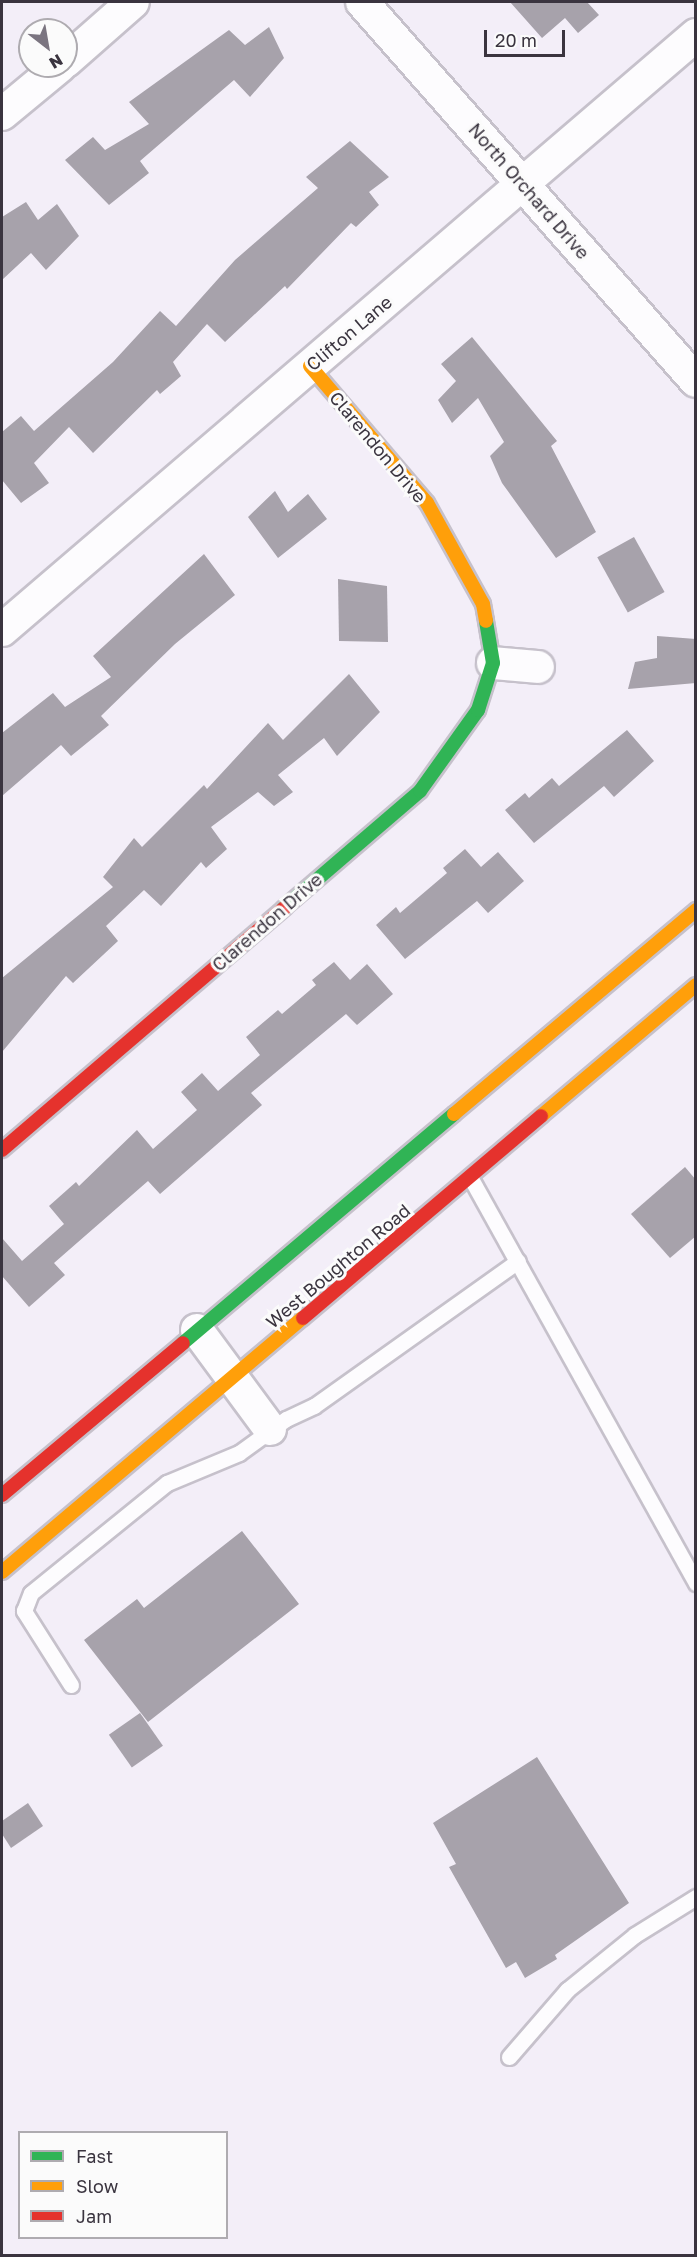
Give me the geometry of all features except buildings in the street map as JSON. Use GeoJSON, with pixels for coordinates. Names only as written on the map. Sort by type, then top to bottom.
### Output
{"type":"FeatureCollection","features":[{"type":"Feature","properties":{"kind":"main road","name":"Clarendon Drive"},"geometry":{"type":"LineString","coordinates":[[2,1150],[420,791],[478,710],[493,663],[483,604],[427,503],[310,366]]}},
{"type":"Feature","properties":{"kind":"main road"},"geometry":{"type":"LineString","coordinates":[[2,1495],[696,910]]}},
{"type":"Feature","properties":{"kind":"main road","name":"West Boughton Road"},"geometry":{"type":"LineString","coordinates":[[2,1572],[696,985]]}},
{"type":"Feature","properties":{"kind":"street"},"geometry":{"type":"LineString","coordinates":[[78,50],[133,2]]}},
{"type":"Feature","properties":{"kind":"street","name":"North Orchard Drive"},"geometry":{"type":"LineString","coordinates":[[362,2],[696,381]]}},
{"type":"Feature","properties":{"kind":"street","name":"Clifton Lane"},"geometry":{"type":"LineString","coordinates":[[2,630],[696,35]]}},
{"type":"Feature","properties":{"kind":"street"},"geometry":{"type":"LineString","coordinates":[[2,114],[46,78]]}},
{"type":"Feature","properties":{"kind":"street"},"geometry":{"type":"LineString","coordinates":[[493,663],[538,668]]}},
{"type":"Feature","properties":{"kind":"street"},"geometry":{"type":"LineString","coordinates":[[197,1330],[270,1429]]}},
{"type":"Feature","properties":{"kind":"lane"},"geometry":{"type":"LineString","coordinates":[[470,1177],[696,1583]]}},
{"type":"Feature","properties":{"kind":"lane"},"geometry":{"type":"LineString","coordinates":[[71,1684],[24,1611],[31,1593],[166,1483],[239,1453],[270,1429],[314,1406],[518,1261]]}},
{"type":"Feature","properties":{"kind":"lane"},"geometry":{"type":"LineString","coordinates":[[509,2057],[567,1990],[635,1935],[696,1897]]}},
{"type":"Feature","properties":{"kind":"traffic: fast"},"geometry":{"type":"LineString","coordinates":[[284,908],[420,791],[478,710],[493,663],[486,621]]}},
{"type":"Feature","properties":{"kind":"traffic: fast"},"geometry":{"type":"LineString","coordinates":[[183,1343],[454,1114]]}},
{"type":"Feature","properties":{"kind":"traffic: slow"},"geometry":{"type":"LineString","coordinates":[[310,366],[427,503],[483,604],[486,621]]}},
{"type":"Feature","properties":{"kind":"traffic: slow"},"geometry":{"type":"LineString","coordinates":[[454,1114],[696,910]]}},
{"type":"Feature","properties":{"kind":"traffic: slow"},"geometry":{"type":"LineString","coordinates":[[541,1116],[696,985]]}},
{"type":"Feature","properties":{"kind":"traffic: slow"},"geometry":{"type":"LineString","coordinates":[[2,1572],[303,1318]]}},
{"type":"Feature","properties":{"kind":"traffic: jam"},"geometry":{"type":"LineString","coordinates":[[2,1150],[284,908]]}},
{"type":"Feature","properties":{"kind":"traffic: jam"},"geometry":{"type":"LineString","coordinates":[[303,1318],[541,1116]]}},
{"type":"Feature","properties":{"kind":"traffic: jam"},"geometry":{"type":"LineString","coordinates":[[2,1495],[183,1343]]}}]}
